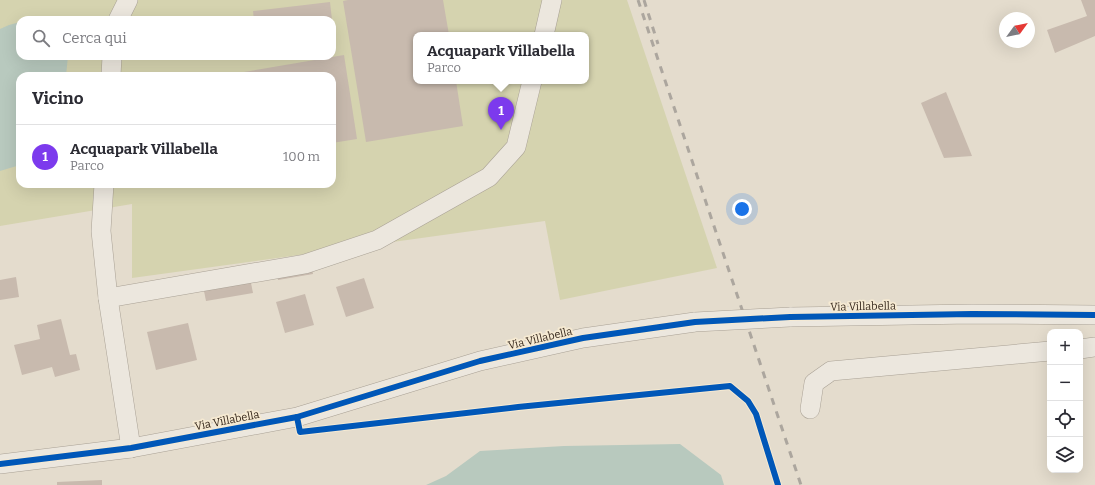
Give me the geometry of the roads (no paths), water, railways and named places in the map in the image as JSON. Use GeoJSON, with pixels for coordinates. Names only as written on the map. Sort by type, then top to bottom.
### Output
{"type":"FeatureCollection","features":[{"type":"Feature","properties":{"kind":"street"},"geometry":{"type":"LineString","coordinates":[[120,16],[128,0]]}},
{"type":"Feature","properties":{"kind":"street"},"geometry":{"type":"LineString","coordinates":[[545,32],[552,0]]}},
{"type":"Feature","properties":{"kind":"street"},"geometry":{"type":"LineString","coordinates":[[111,72],[112,60]]}},
{"type":"Feature","properties":{"kind":"street"},"geometry":{"type":"LineString","coordinates":[[108,298],[305,264],[377,240],[489,177],[516,147],[531,84]]}},
{"type":"Feature","properties":{"kind":"street"},"geometry":{"type":"LineString","coordinates":[[104,188],[101,230],[108,298],[131,448]]}},
{"type":"Feature","properties":{"kind":"street","name":"Via Villabella"},"geometry":{"type":"LineString","coordinates":[[0,464],[131,448],[297,417],[480,361],[583,338],[695,322],[790,317],[972,314],[1095,315]]}},
{"type":"Feature","properties":{"kind":"street"},"geometry":{"type":"LineString","coordinates":[[1083,349],[1095,347]]}},
{"type":"Feature","properties":{"kind":"street"},"geometry":{"type":"LineString","coordinates":[[810,409],[814,383],[831,371],[1047,351]]}},
{"type":"Feature","properties":{"kind":"railway"},"geometry":{"type":"LineString","coordinates":[[638,0],[801,485]]}},
{"type":"Feature","properties":{"kind":"railway"},"geometry":{"type":"LineString","coordinates":[[644,0],[658,44]]}},
{"type":"Feature","properties":{"kind":"place","name":"Acquapark Villabella"},"geometry":{"type":"Point","coordinates":[501,130]}}]}
